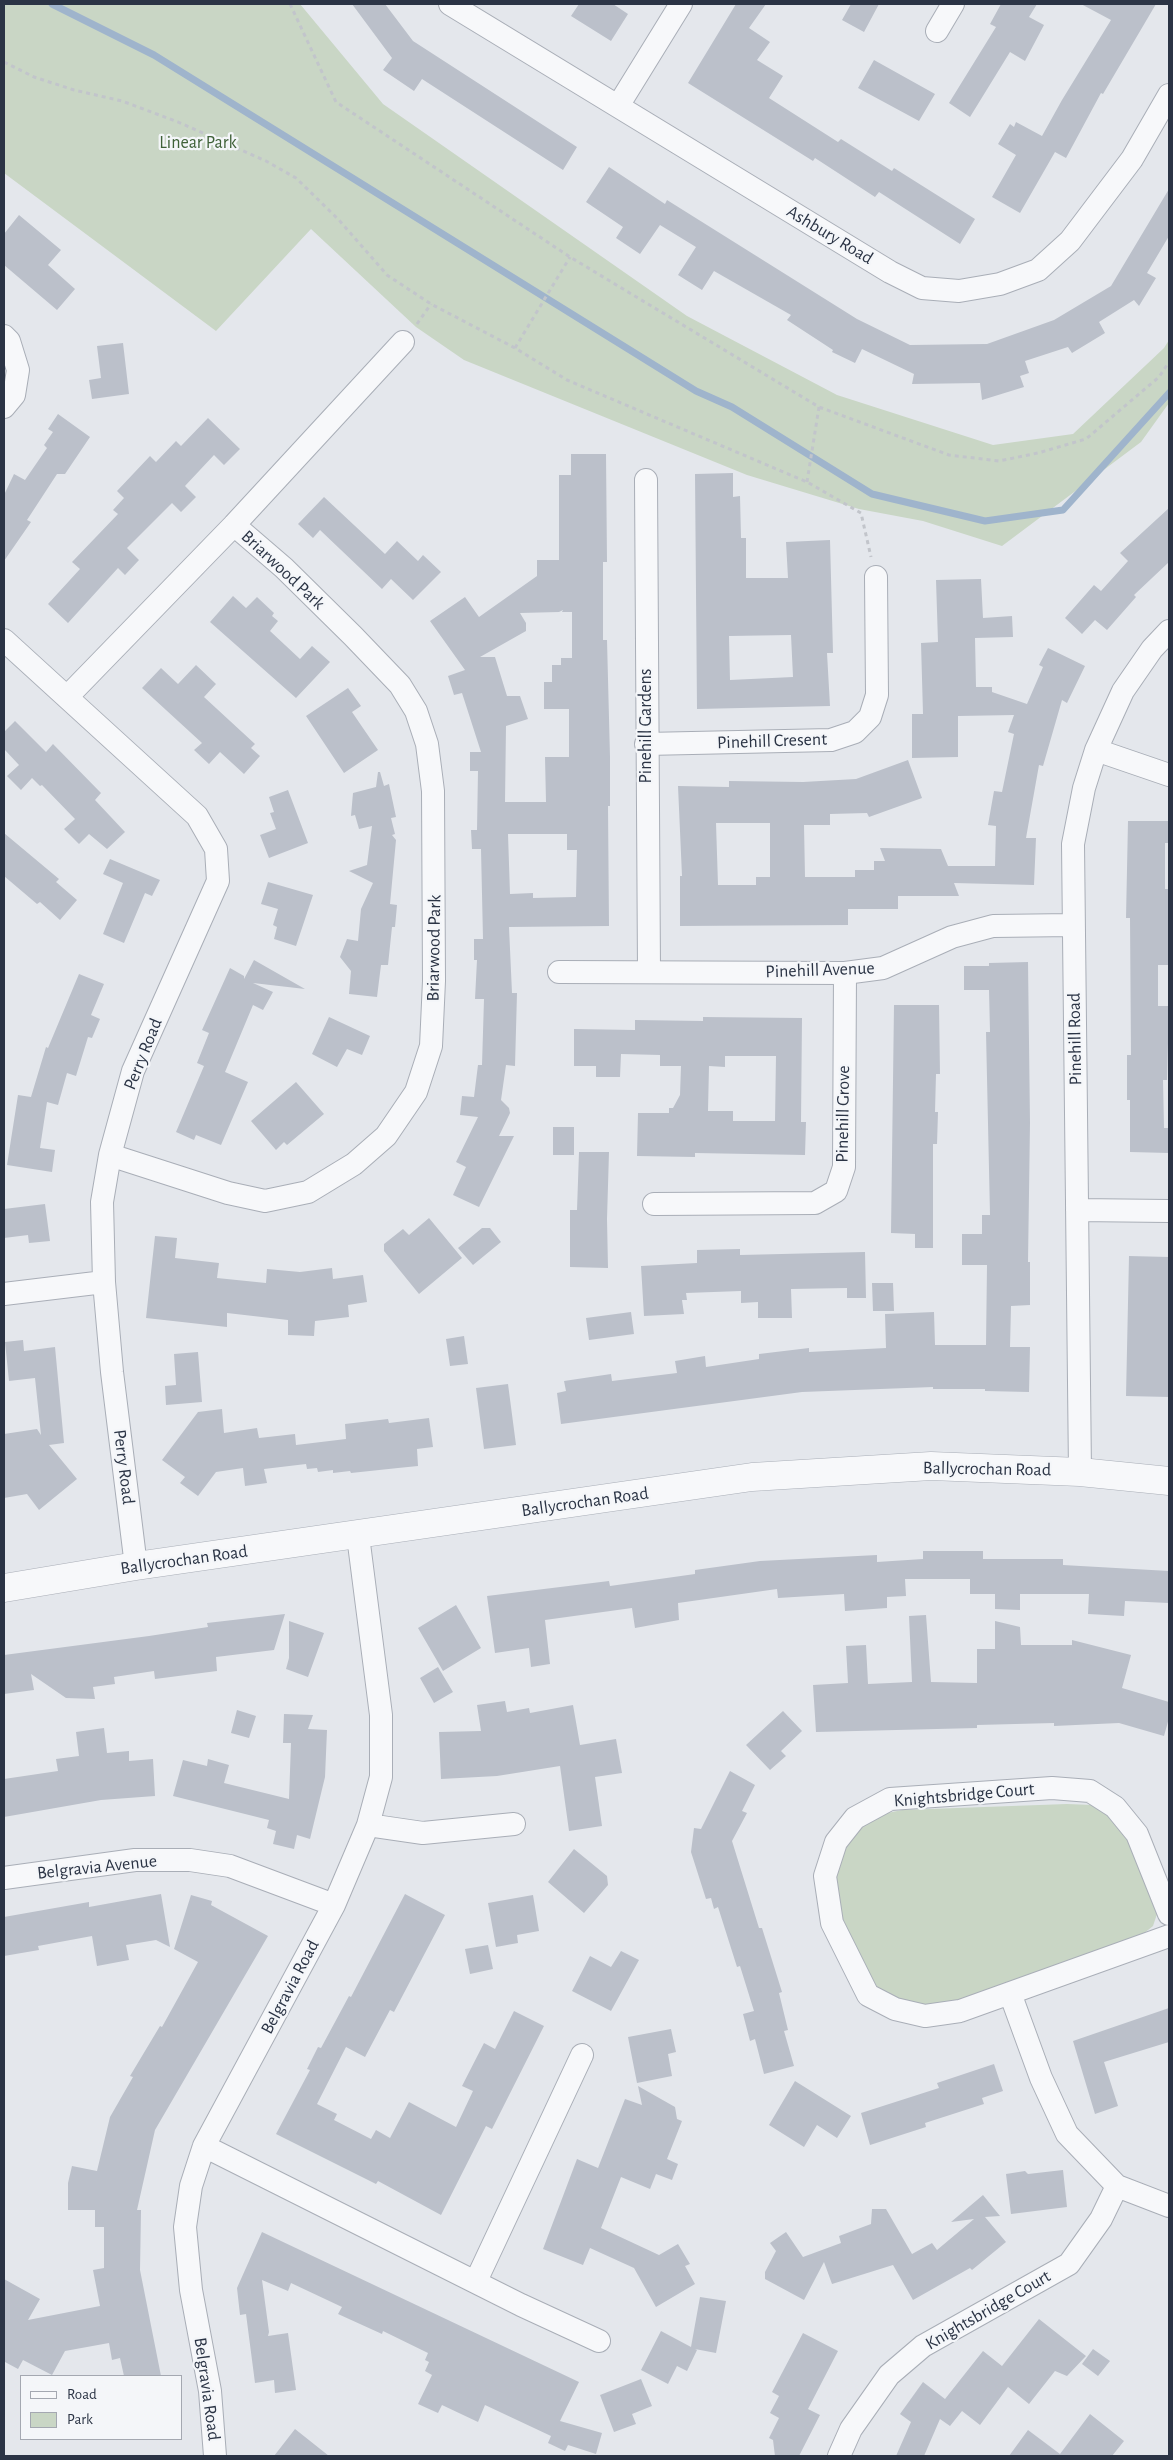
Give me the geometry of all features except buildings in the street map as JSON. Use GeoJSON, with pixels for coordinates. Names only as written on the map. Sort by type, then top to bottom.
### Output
{"type":"FeatureCollection","features":[{"type":"Feature","properties":{"kind":"street","name":"Ashbury Road"},"geometry":{"type":"LineString","coordinates":[[450,4],[890,272],[922,288],[959,291],[1000,284],[1038,270],[1070,241],[1132,159],[1169,95]]}},
{"type":"Feature","properties":{"kind":"street"},"geometry":{"type":"LineString","coordinates":[[618,106],[681,4]]}},
{"type":"Feature","properties":{"kind":"street"},"geometry":{"type":"LineString","coordinates":[[936,31],[952,4]]}},
{"type":"Feature","properties":{"kind":"street"},"geometry":{"type":"LineString","coordinates":[[4,336],[9,340],[18,370],[14,394],[4,407]]}},
{"type":"Feature","properties":{"kind":"street","name":"Briarwood Park"},"geometry":{"type":"LineString","coordinates":[[67,697],[234,525],[403,342]]}},
{"type":"Feature","properties":{"kind":"street","name":"Pinehill Gardens"},"geometry":{"type":"LineString","coordinates":[[646,480],[646,744],[649,972]]}},
{"type":"Feature","properties":{"kind":"street","name":"Briarwood Park"},"geometry":{"type":"LineString","coordinates":[[110,1156],[228,1193],[265,1201],[308,1192],[354,1164],[386,1136],[416,1092],[431,1046],[434,981],[433,791],[427,744],[416,711],[400,685],[353,636],[284,568],[234,525]]}},
{"type":"Feature","properties":{"kind":"street","name":"Pinehill Cresent"},"geometry":{"type":"LineString","coordinates":[[646,744],[831,740],[855,732],[870,717],[877,695],[876,577]]}},
{"type":"Feature","properties":{"kind":"street","name":"Pinehill Road"},"geometry":{"type":"LineString","coordinates":[[1080,1472],[1072,925],[1073,844],[1084,788],[1096,750],[1123,691],[1152,649],[1169,631]]}},
{"type":"Feature","properties":{"kind":"street","name":"Perry Road"},"geometry":{"type":"LineString","coordinates":[[4,640],[197,816],[216,850],[218,881],[133,1071],[110,1156],[102,1202],[104,1282],[112,1372],[136,1566]]}},
{"type":"Feature","properties":{"kind":"street"},"geometry":{"type":"LineString","coordinates":[[1096,750],[1169,775]]}},
{"type":"Feature","properties":{"kind":"street","name":"Pinehill Avenue"},"geometry":{"type":"LineString","coordinates":[[559,972],[845,973],[883,968],[952,937],[993,926],[1072,925]]}},
{"type":"Feature","properties":{"kind":"street","name":"Pinehill Grove"},"geometry":{"type":"LineString","coordinates":[[654,1204],[815,1203],[836,1190],[844,1166],[845,973]]}},
{"type":"Feature","properties":{"kind":"street"},"geometry":{"type":"LineString","coordinates":[[1077,1210],[1169,1211]]}},
{"type":"Feature","properties":{"kind":"street"},"geometry":{"type":"LineString","coordinates":[[4,1294],[104,1282]]}},
{"type":"Feature","properties":{"kind":"street","name":"Ballycrochan Road"},"geometry":{"type":"LineString","coordinates":[[4,1588],[136,1566],[358,1536],[752,1477],[931,1466],[1080,1472],[1169,1482]]}},
{"type":"Feature","properties":{"kind":"street","name":"Belgravia Road"},"geometry":{"type":"LineString","coordinates":[[215,2456],[210,2391],[191,2290],[185,2227],[191,2186],[204,2146],[334,1905],[368,1825],[381,1777],[381,1715],[358,1536]]}},
{"type":"Feature","properties":{"kind":"street","name":"Knightsbridge Court"},"geometry":{"type":"LineString","coordinates":[[1169,1914],[1136,1834],[1115,1807],[1090,1791],[1052,1788],[890,1799],[855,1818],[836,1842],[824,1876],[832,1923],[868,1995],[896,2009],[925,2016],[960,2011],[1169,1936]]}},
{"type":"Feature","properties":{"kind":"street"},"geometry":{"type":"LineString","coordinates":[[368,1825],[423,1833],[514,1824]]}},
{"type":"Feature","properties":{"kind":"street","name":"Belgravia Avenue"},"geometry":{"type":"LineString","coordinates":[[4,1878],[135,1860],[190,1860],[230,1866],[334,1905]]}},
{"type":"Feature","properties":{"kind":"street"},"geometry":{"type":"LineString","coordinates":[[1010,1993],[1041,2078],[1067,2134],[1117,2186],[1169,2206]]}},
{"type":"Feature","properties":{"kind":"street"},"geometry":{"type":"LineString","coordinates":[[476,2281],[582,2055]]}},
{"type":"Feature","properties":{"kind":"street"},"geometry":{"type":"LineString","coordinates":[[204,2146],[598,2341]]}},
{"type":"Feature","properties":{"kind":"street","name":"Knightsbridge Court"},"geometry":{"type":"LineString","coordinates":[[839,2456],[851,2428],[889,2375],[923,2346],[964,2321],[1069,2264],[1101,2219],[1117,2186]]}},
{"type":"Feature","properties":{"kind":"path"},"geometry":{"type":"LineString","coordinates":[[290,4],[336,102],[570,257],[819,407],[949,455],[999,460],[1038,453],[1086,439],[1159,377],[1169,362]]}},
{"type":"Feature","properties":{"kind":"path"},"geometry":{"type":"LineString","coordinates":[[4,62],[34,77],[74,90],[122,101],[178,122],[266,161],[296,178],[339,220],[386,275],[431,304],[515,348],[567,380],[807,482],[861,513],[876,577]]}},
{"type":"Feature","properties":{"kind":"path"},"geometry":{"type":"LineString","coordinates":[[515,348],[570,257]]}},
{"type":"Feature","properties":{"kind":"path"},"geometry":{"type":"LineString","coordinates":[[807,482],[819,407]]}},
{"type":"Feature","properties":{"kind":"green space","name":"Linear Park"},"geometry":{"type":"Polygon","coordinates":[[[4,4],[300,4],[383,104],[687,316],[837,395],[993,445],[1073,434],[1164,348],[1169,340],[1169,403],[1141,442],[1002,546],[923,521],[859,509],[747,475],[464,360],[416,327],[311,229],[216,331],[4,173],[4,4]]]}},
{"type":"Feature","properties":{"kind":"green space"},"geometry":{"type":"Polygon","coordinates":[[[1067,1804],[1092,1805],[1107,1814],[1129,1835],[1157,1914],[1153,1926],[1132,1943],[952,2002],[927,2005],[905,2003],[887,1997],[861,1970],[847,1940],[835,1884],[839,1862],[846,1843],[863,1824],[878,1815],[902,1810],[1067,1804]]]}},
{"type":"Feature","properties":{"kind":"waterway"},"geometry":{"type":"LineString","coordinates":[[52,4],[154,55],[696,391],[732,407],[872,494],[985,521],[1063,510],[1169,393]]}}]}
